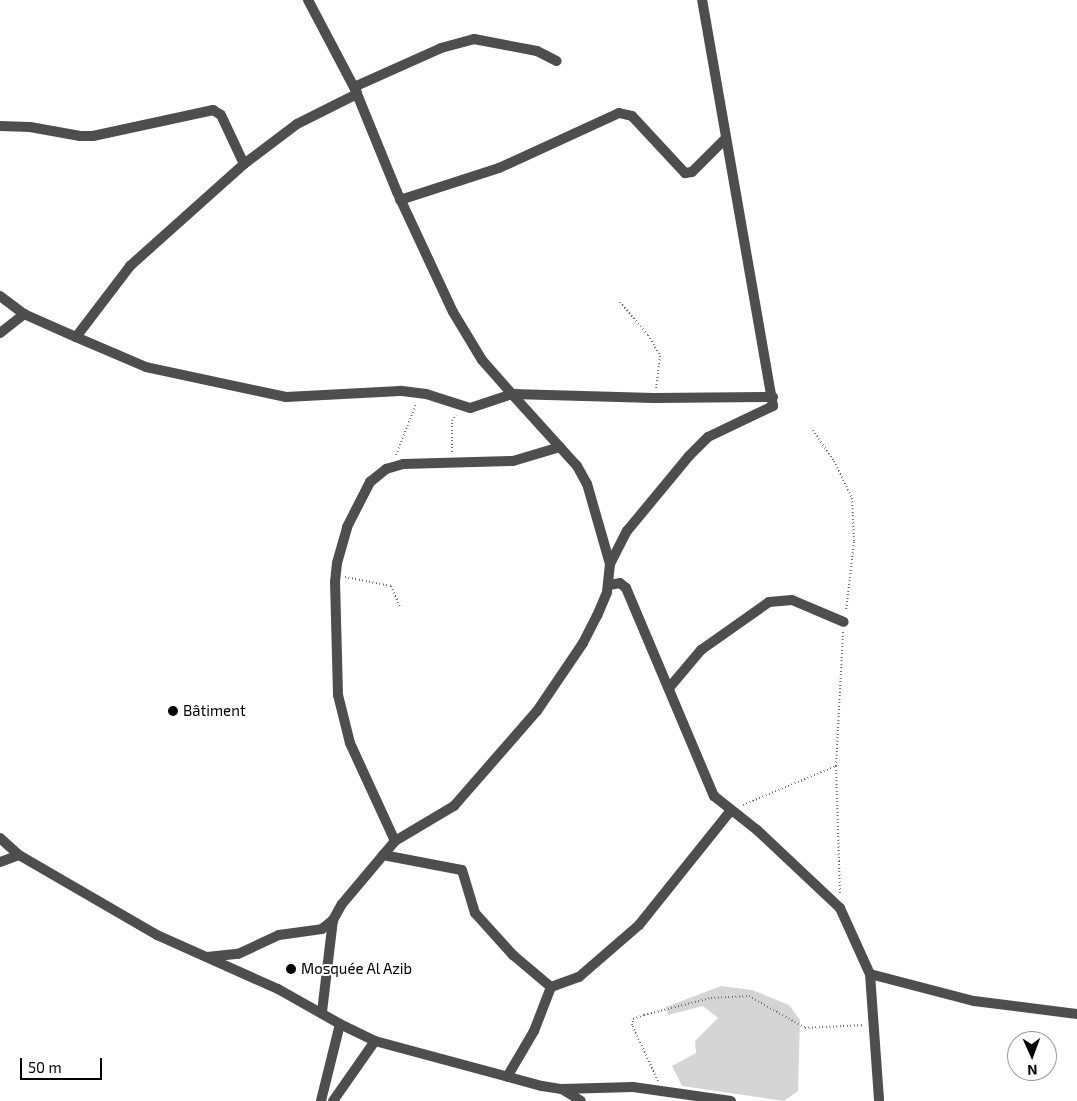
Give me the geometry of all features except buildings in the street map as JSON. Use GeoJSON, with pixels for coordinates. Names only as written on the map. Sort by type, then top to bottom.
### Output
{"type":"FeatureCollection","features":[{"type":"Feature","properties":{"kind":"street"},"geometry":{"type":"LineString","coordinates":[[205,958],[238,954],[279,935],[322,929],[333,920],[395,841],[454,806],[537,711],[583,643],[609,585],[610,564],[587,484],[560,447],[512,394],[469,340],[400,200],[356,90],[308,0]]}},
{"type":"Feature","properties":{"kind":"street"},"geometry":{"type":"LineString","coordinates":[[610,564],[627,531],[698,446],[719,431],[770,410],[774,406],[724,140],[702,0]]}},
{"type":"Feature","properties":{"kind":"street"},"geometry":{"type":"LineString","coordinates":[[76,337],[130,266],[244,164],[297,124],[356,90],[441,48],[474,39],[537,51],[557,61]]}},
{"type":"Feature","properties":{"kind":"street"},"geometry":{"type":"LineString","coordinates":[[0,126],[30,126],[80,136],[93,136],[213,110],[221,115],[244,164]]}},
{"type":"Feature","properties":{"kind":"street"},"geometry":{"type":"LineString","coordinates":[[400,200],[499,168],[619,113],[632,116],[685,173],[692,172],[724,140]]}},
{"type":"Feature","properties":{"kind":"street"},"geometry":{"type":"LineString","coordinates":[[0,296],[24,314],[146,368],[273,395],[302,397],[383,391],[419,392],[462,407],[478,406],[512,394],[654,398],[773,397]]}},
{"type":"Feature","properties":{"kind":"street"},"geometry":{"type":"LineString","coordinates":[[0,333],[24,314]]}},
{"type":"Feature","properties":{"kind":"street"},"geometry":{"type":"LineString","coordinates":[[395,841],[350,743],[341,710],[335,656],[336,576],[341,546],[356,510],[370,482],[391,467],[452,462],[513,461],[560,447]]}},
{"type":"Feature","properties":{"kind":"street"},"geometry":{"type":"LineString","coordinates":[[609,585],[622,584],[626,588],[669,688],[708,787],[714,796],[757,830],[840,908],[870,974],[880,1101]]}},
{"type":"Feature","properties":{"kind":"street"},"geometry":{"type":"LineString","coordinates":[[669,688],[681,670],[701,650],[769,602],[792,600],[844,622]]}},
{"type":"Feature","properties":{"kind":"street"},"geometry":{"type":"LineString","coordinates":[[507,1077],[534,1031],[551,988],[579,977],[639,925],[731,810]]}},
{"type":"Feature","properties":{"kind":"street"},"geometry":{"type":"LineString","coordinates":[[0,838],[19,855],[157,935],[278,989],[374,1041],[507,1077],[562,1089],[616,1086],[661,1090],[731,1101]]}},
{"type":"Feature","properties":{"kind":"street"},"geometry":{"type":"LineString","coordinates":[[0,862],[19,855]]}},
{"type":"Feature","properties":{"kind":"street"},"geometry":{"type":"LineString","coordinates":[[383,855],[462,870],[476,913],[506,949],[551,988]]}},
{"type":"Feature","properties":{"kind":"street"},"geometry":{"type":"LineString","coordinates":[[322,1012],[333,920]]}},
{"type":"Feature","properties":{"kind":"street"},"geometry":{"type":"LineString","coordinates":[[870,974],[974,1001],[1077,1014]]}},
{"type":"Feature","properties":{"kind":"street"},"geometry":{"type":"LineString","coordinates":[[321,1101],[340,1024]]}},
{"type":"Feature","properties":{"kind":"street"},"geometry":{"type":"LineString","coordinates":[[333,1101],[374,1041]]}},
{"type":"Feature","properties":{"kind":"street"},"geometry":{"type":"LineString","coordinates":[[562,1089],[581,1101]]}},
{"type":"Feature","properties":{"kind":"path"},"geometry":{"type":"LineString","coordinates":[[620,302],[648,335],[660,356],[654,398]]}},
{"type":"Feature","properties":{"kind":"path"},"geometry":{"type":"LineString","coordinates":[[391,467],[419,392]]}},
{"type":"Feature","properties":{"kind":"path"},"geometry":{"type":"LineString","coordinates":[[452,462],[452,422],[462,407]]}},
{"type":"Feature","properties":{"kind":"path"},"geometry":{"type":"LineString","coordinates":[[813,430],[834,461],[852,498],[854,542],[838,665],[836,766],[840,908]]}},
{"type":"Feature","properties":{"kind":"path"},"geometry":{"type":"LineString","coordinates":[[336,576],[387,583],[394,588],[400,607]]}},
{"type":"Feature","properties":{"kind":"path"},"geometry":{"type":"LineString","coordinates":[[731,810],[836,766]]}},
{"type":"Feature","properties":{"kind":"path"},"geometry":{"type":"LineString","coordinates":[[661,1090],[632,1025],[633,1019],[644,1015],[711,998],[749,996],[806,1028],[874,1024]]}},
{"type":"Feature","properties":{"kind":"shaded area"},"geometry":{"type":"Polygon","coordinates":[[[721,986],[752,990],[789,1005],[800,1020],[798,1091],[784,1101],[682,1086],[672,1066],[696,1053],[695,1041],[718,1018],[703,1006],[668,1015],[666,1007],[721,986]]]}},
{"type":"Feature","properties":{"kind":"place","name":"Bâtiment"},"geometry":{"type":"Point","coordinates":[173,711]}},
{"type":"Feature","properties":{"kind":"place","name":"Mosquée Al Azib"},"geometry":{"type":"Point","coordinates":[291,969]}}]}
